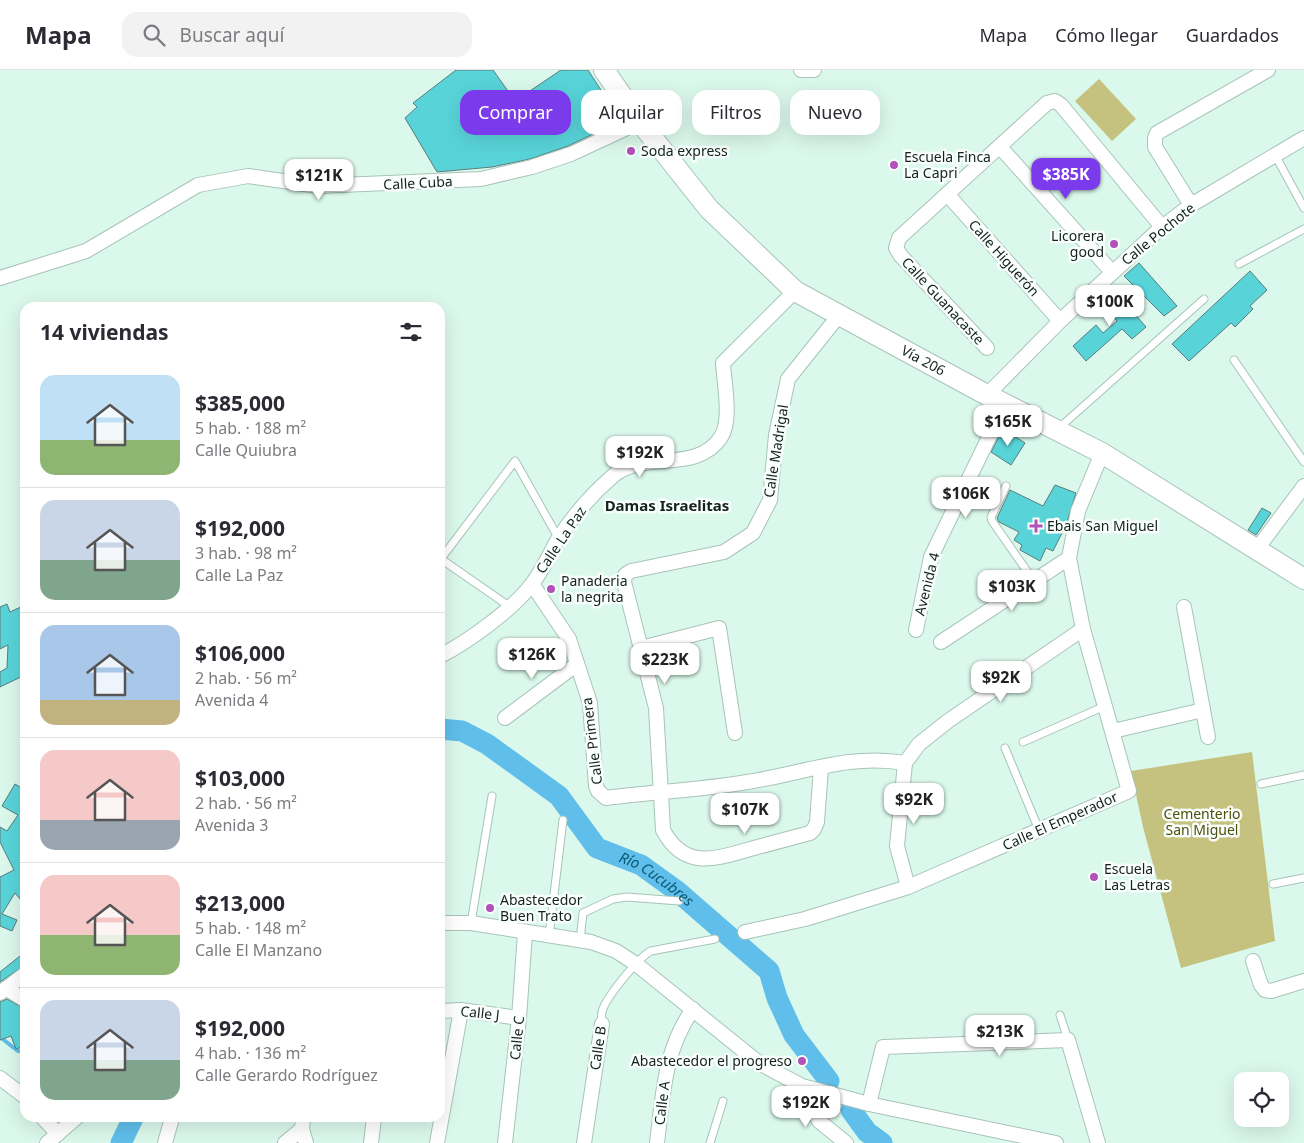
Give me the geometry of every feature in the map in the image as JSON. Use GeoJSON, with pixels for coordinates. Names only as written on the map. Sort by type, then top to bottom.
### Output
{"type":"FeatureCollection","features":[{"type":"Feature","properties":{"kind":"main road","name":"Vía 206"},"geometry":{"type":"LineString","coordinates":[[604,70],[618,90]]}},
{"type":"Feature","properties":{"kind":"main road","name":"Vía 206"},"geometry":{"type":"LineString","coordinates":[[650,135],[709,209],[795,291],[987,395],[1102,453],[1304,579]]}},
{"type":"Feature","properties":{"kind":"street"},"geometry":{"type":"LineString","coordinates":[[801,70],[814,70]]}},
{"type":"Feature","properties":{"kind":"street"},"geometry":{"type":"LineString","coordinates":[[1191,205],[1156,147],[1155,138],[1157,133],[1268,70]]}},
{"type":"Feature","properties":{"kind":"street","name":"Calle Guanacaste"},"geometry":{"type":"LineString","coordinates":[[987,348],[901,256],[896,248],[898,238],[1047,104],[1055,101],[1061,105],[1162,227]]}},
{"type":"Feature","properties":{"kind":"street","name":"Calle Cuba"},"geometry":{"type":"LineString","coordinates":[[0,278],[86,252],[198,185],[248,176],[318,186],[481,180],[532,168],[571,154],[612,135]]}},
{"type":"Feature","properties":{"kind":"street","name":"Calle Pochote"},"geometry":{"type":"LineString","coordinates":[[987,395],[1060,321],[1162,227],[1191,205],[1304,138]]}},
{"type":"Feature","properties":{"kind":"street"},"geometry":{"type":"LineString","coordinates":[[1000,147],[1112,272]]}},
{"type":"Feature","properties":{"kind":"street","name":"Calle Higuerón"},"geometry":{"type":"LineString","coordinates":[[948,195],[1060,321]]}},
{"type":"Feature","properties":{"kind":"street","name":"Calle La Paz"},"geometry":{"type":"LineString","coordinates":[[445,654],[455,649],[487,626],[532,584],[559,539],[581,509],[623,468],[636,464],[692,458],[714,446],[727,425],[723,363],[795,291]]}},
{"type":"Feature","properties":{"kind":"street","name":"Calle Madrigal"},"geometry":{"type":"LineString","coordinates":[[641,648],[624,582],[625,575],[631,571],[724,552],[753,533],[770,500],[776,435],[788,378],[840,314]]}},
{"type":"Feature","properties":{"kind":"street","name":"Avenida 4"},"geometry":{"type":"LineString","coordinates":[[916,630],[931,557],[1005,404]]}},
{"type":"Feature","properties":{"kind":"street","name":"Calle El Emperador"},"geometry":{"type":"LineString","coordinates":[[745,932],[814,917],[908,887],[1129,791],[1083,629],[1069,558],[1078,510],[1102,453]]}},
{"type":"Feature","properties":{"kind":"street"},"geometry":{"type":"LineString","coordinates":[[1257,549],[1304,486]]}},
{"type":"Feature","properties":{"kind":"street"},"geometry":{"type":"LineString","coordinates":[[940,642],[1069,558]]}},
{"type":"Feature","properties":{"kind":"street","name":"Calle Primera"},"geometry":{"type":"LineString","coordinates":[[532,584],[562,627],[590,704],[598,791],[606,798],[660,791]]}},
{"type":"Feature","properties":{"kind":"street"},"geometry":{"type":"LineString","coordinates":[[1184,607],[1208,736]]}},
{"type":"Feature","properties":{"kind":"street"},"geometry":{"type":"LineString","coordinates":[[735,732],[719,628],[641,648],[656,708],[664,830],[672,842],[692,857],[714,859],[810,833],[817,822],[820,768]]}},
{"type":"Feature","properties":{"kind":"street"},"geometry":{"type":"LineString","coordinates":[[908,887],[897,846],[905,763],[919,744],[948,721],[1083,629]]}},
{"type":"Feature","properties":{"kind":"street"},"geometry":{"type":"LineString","coordinates":[[505,718],[577,664]]}},
{"type":"Feature","properties":{"kind":"street"},"geometry":{"type":"LineString","coordinates":[[1113,731],[1203,710]]}},
{"type":"Feature","properties":{"kind":"street"},"geometry":{"type":"LineString","coordinates":[[660,791],[748,782],[820,768],[844,761],[890,760],[905,763]]}},
{"type":"Feature","properties":{"kind":"street"},"geometry":{"type":"LineString","coordinates":[[445,924],[471,923],[580,941],[616,952],[636,964],[759,1064],[802,1086],[869,1104],[1056,1143]]}},
{"type":"Feature","properties":{"kind":"street","name":"Calle C"},"geometry":{"type":"LineString","coordinates":[[506,1143],[519,1018],[525,933]]}},
{"type":"Feature","properties":{"kind":"street"},"geometry":{"type":"LineString","coordinates":[[1253,961],[1261,985],[1265,990],[1271,991],[1304,981]]}},
{"type":"Feature","properties":{"kind":"street"},"geometry":{"type":"LineString","coordinates":[[3,991],[20,978]]}},
{"type":"Feature","properties":{"kind":"street"},"geometry":{"type":"LineString","coordinates":[[3,991],[20,998]]}},
{"type":"Feature","properties":{"kind":"street","name":"Calle A"},"geometry":{"type":"LineString","coordinates":[[657,1143],[666,1067],[680,1028],[693,1009]]}},
{"type":"Feature","properties":{"kind":"street"},"geometry":{"type":"LineString","coordinates":[[445,1103],[461,1010]]}},
{"type":"Feature","properties":{"kind":"street","name":"Calle J"},"geometry":{"type":"LineString","coordinates":[[445,1011],[461,1010],[519,1018]]}},
{"type":"Feature","properties":{"kind":"street","name":"Calle B"},"geometry":{"type":"LineString","coordinates":[[584,1143],[602,1024]]}},
{"type":"Feature","properties":{"kind":"street"},"geometry":{"type":"LineString","coordinates":[[869,1104],[883,1047],[1068,1040],[1098,1143]]}},
{"type":"Feature","properties":{"kind":"street"},"geometry":{"type":"LineString","coordinates":[[0,1078],[20,1093]]}},
{"type":"Feature","properties":{"kind":"street"},"geometry":{"type":"LineString","coordinates":[[802,1086],[819,1121],[846,1143]]}},
{"type":"Feature","properties":{"kind":"street"},"geometry":{"type":"LineString","coordinates":[[45,1122],[53,1139],[72,1122]]}},
{"type":"Feature","properties":{"kind":"street"},"geometry":{"type":"LineString","coordinates":[[165,1143],[171,1122]]}},
{"type":"Feature","properties":{"kind":"street"},"geometry":{"type":"LineString","coordinates":[[371,1143],[374,1122]]}},
{"type":"Feature","properties":{"kind":"street"},"geometry":{"type":"LineString","coordinates":[[438,1143],[442,1122]]}},
{"type":"Feature","properties":{"kind":"street"},"geometry":{"type":"LineString","coordinates":[[285,1143],[303,1123]]}},
{"type":"Feature","properties":{"kind":"street"},"geometry":{"type":"LineString","coordinates":[[303,1123],[306,1143]]}},
{"type":"Feature","properties":{"kind":"lane"},"geometry":{"type":"LineString","coordinates":[[1275,155],[1304,208]]}},
{"type":"Feature","properties":{"kind":"lane"},"geometry":{"type":"LineString","coordinates":[[1239,264],[1304,229]]}},
{"type":"Feature","properties":{"kind":"lane"},"geometry":{"type":"LineString","coordinates":[[1057,430],[1204,299]]}},
{"type":"Feature","properties":{"kind":"lane"},"geometry":{"type":"LineString","coordinates":[[1234,360],[1304,462]]}},
{"type":"Feature","properties":{"kind":"lane"},"geometry":{"type":"LineString","coordinates":[[445,553],[515,461],[559,539]]}},
{"type":"Feature","properties":{"kind":"lane"},"geometry":{"type":"LineString","coordinates":[[1006,486],[991,517],[992,521],[1034,581]]}},
{"type":"Feature","properties":{"kind":"lane"},"geometry":{"type":"LineString","coordinates":[[445,563],[509,606]]}},
{"type":"Feature","properties":{"kind":"lane"},"geometry":{"type":"LineString","coordinates":[[1024,742],[1105,706]]}},
{"type":"Feature","properties":{"kind":"lane"},"geometry":{"type":"LineString","coordinates":[[1006,748],[1040,830]]}},
{"type":"Feature","properties":{"kind":"lane"},"geometry":{"type":"LineString","coordinates":[[1262,784],[1304,775]]}},
{"type":"Feature","properties":{"kind":"lane"},"geometry":{"type":"LineString","coordinates":[[471,923],[492,796]]}},
{"type":"Feature","properties":{"kind":"lane"},"geometry":{"type":"LineString","coordinates":[[549,937],[563,820]]}},
{"type":"Feature","properties":{"kind":"lane"},"geometry":{"type":"LineString","coordinates":[[1273,884],[1304,878]]}},
{"type":"Feature","properties":{"kind":"lane"},"geometry":{"type":"LineString","coordinates":[[580,941],[582,913],[613,899],[628,897],[680,901]]}},
{"type":"Feature","properties":{"kind":"lane","name":"Calle B"},"geometry":{"type":"LineString","coordinates":[[602,1024],[602,1011],[642,956],[651,951],[715,939]]}},
{"type":"Feature","properties":{"kind":"lane"},"geometry":{"type":"LineString","coordinates":[[1060,1015],[1068,1040]]}},
{"type":"Feature","properties":{"kind":"lane"},"geometry":{"type":"LineString","coordinates":[[710,1143],[722,1101]]}},
{"type":"Feature","properties":{"kind":"green space"},"geometry":{"type":"Polygon","coordinates":[[[1099,79],[1136,119],[1112,141],[1075,101],[1099,79]]]}},
{"type":"Feature","properties":{"kind":"green space","name":"Cementerio San Miguel"},"geometry":{"type":"Polygon","coordinates":[[[1252,752],[1275,941],[1181,968],[1143,827],[1131,771],[1252,752]]]}},
{"type":"Feature","properties":{"kind":"building"},"geometry":{"type":"Polygon","coordinates":[[[456,70],[493,70],[507,90],[460,90],[460,135],[571,135],[571,90],[531,90],[561,70],[588,70],[601,90],[581,90],[581,135],[591,135],[568,146],[530,159],[492,167],[437,172],[405,118],[417,107],[413,103],[456,70]]]}},
{"type":"Feature","properties":{"kind":"building"},"geometry":{"type":"Polygon","coordinates":[[[1139,263],[1177,306],[1164,316],[1124,276],[1139,263]]]}},
{"type":"Feature","properties":{"kind":"building"},"geometry":{"type":"Polygon","coordinates":[[[1250,271],[1267,290],[1250,306],[1253,309],[1235,327],[1231,323],[1189,361],[1172,344],[1250,271]]]}},
{"type":"Feature","properties":{"kind":"building"},"geometry":{"type":"Polygon","coordinates":[[[1115,291],[1146,327],[1132,339],[1122,329],[1086,361],[1073,346],[1096,325],[1103,333],[1117,321],[1102,304],[1115,291]]]}},
{"type":"Feature","properties":{"kind":"building"},"geometry":{"type":"Polygon","coordinates":[[[1003,429],[1025,443],[1011,465],[991,452],[1003,429]]]}},
{"type":"Feature","properties":{"kind":"building","name":"Ebais San Miguel"},"geometry":{"type":"Polygon","coordinates":[[[1055,485],[1076,493],[1066,525],[1053,551],[1046,548],[1040,561],[1020,550],[1022,545],[1014,540],[1019,532],[999,522],[997,518],[1010,490],[1043,506],[1055,485]]]}},
{"type":"Feature","properties":{"kind":"building"},"geometry":{"type":"Polygon","coordinates":[[[1262,508],[1271,513],[1256,535],[1248,530],[1262,508]]]}},
{"type":"Feature","properties":{"kind":"building"},"geometry":{"type":"Polygon","coordinates":[[[7,604],[10,612],[20,607],[20,677],[0,687],[0,672],[7,668],[8,645],[0,649],[0,607],[7,604]]]}},
{"type":"Feature","properties":{"kind":"building"},"geometry":{"type":"Polygon","coordinates":[[[15,784],[20,787],[20,899],[15,893],[2,914],[17,920],[12,931],[0,926],[0,877],[14,870],[0,842],[0,827],[7,831],[18,815],[2,806],[15,784]]]}},
{"type":"Feature","properties":{"kind":"building"},"geometry":{"type":"Polygon","coordinates":[[[20,956],[20,968],[0,982],[0,972],[20,956]]]}},
{"type":"Feature","properties":{"kind":"building"},"geometry":{"type":"Polygon","coordinates":[[[7,999],[20,1006],[20,1048],[16,1049],[11,1036],[0,1040],[0,1002],[7,999]]]}},
{"type":"Feature","properties":{"kind":"waterway","name":"Río Cucubres"},"geometry":{"type":"LineString","coordinates":[[445,729],[462,731],[487,744],[559,796],[597,848],[641,865],[677,891],[769,971],[777,998],[794,1035],[829,1081]]}},
{"type":"Feature","properties":{"kind":"waterway"},"geometry":{"type":"LineString","coordinates":[[0,1037],[20,1051]]}},
{"type":"Feature","properties":{"kind":"waterway","name":"Río Cucubres"},"geometry":{"type":"LineString","coordinates":[[851,1110],[867,1132],[882,1143]]}},
{"type":"Feature","properties":{"kind":"waterway","name":"Río Cucubres"},"geometry":{"type":"LineString","coordinates":[[121,1143],[131,1122]]}},
{"type":"Feature","properties":{"kind":"place","name":"Soda express"},"geometry":{"type":"Point","coordinates":[631,151]}},
{"type":"Feature","properties":{"kind":"place","name":"Escuela Finca La Capri"},"geometry":{"type":"Point","coordinates":[894,165]}},
{"type":"Feature","properties":{"kind":"place","name":"Licorera good"},"geometry":{"type":"Point","coordinates":[1114,244]}},
{"type":"Feature","properties":{"kind":"place","name":"Ebais San Miguel"},"geometry":{"type":"Point","coordinates":[1036,526]}},
{"type":"Feature","properties":{"kind":"place","name":"Panaderia la negrita"},"geometry":{"type":"Point","coordinates":[551,589]}},
{"type":"Feature","properties":{"kind":"place","name":"Escuela Las Letras"},"geometry":{"type":"Point","coordinates":[1094,877]}},
{"type":"Feature","properties":{"kind":"place","name":"Abastecedor Buen Trato"},"geometry":{"type":"Point","coordinates":[490,908]}},
{"type":"Feature","properties":{"kind":"place","name":"Abastecedor el progreso"},"geometry":{"type":"Point","coordinates":[802,1061]}},
{"type":"Feature","properties":{"kind":"district","name":"Damas Israelitas"},"geometry":{"type":"Point","coordinates":[667,506]}}]}
